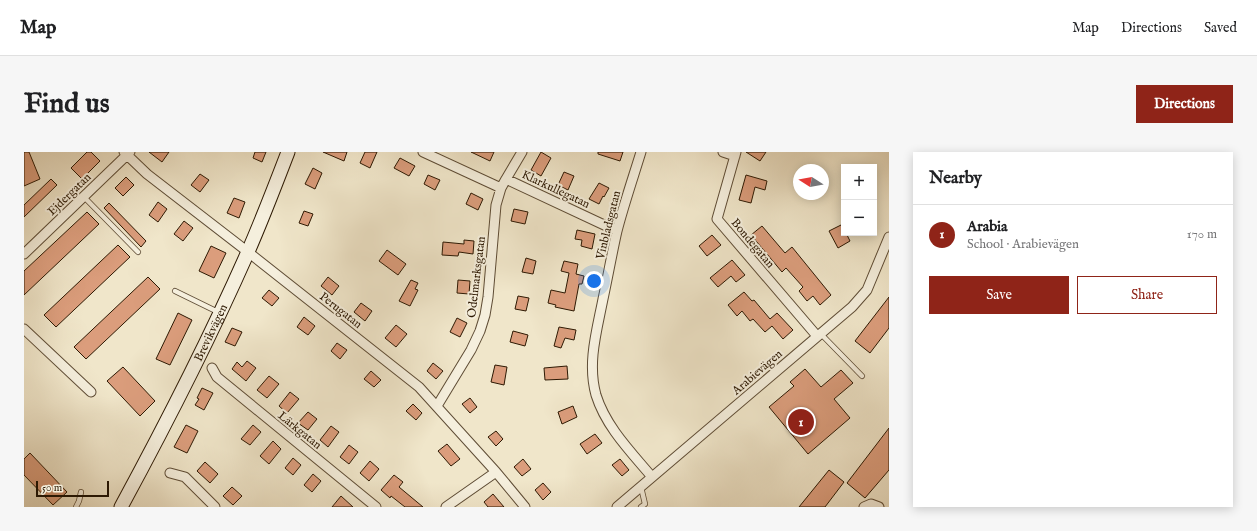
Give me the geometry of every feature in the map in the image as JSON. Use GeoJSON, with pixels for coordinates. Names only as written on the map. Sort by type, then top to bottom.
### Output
{"type":"FeatureCollection","features":[{"type":"Feature","properties":{"kind":"street","name":"Brevikvägen"},"geometry":{"type":"LineString","coordinates":[[121,507],[162,431],[220,313],[248,252],[288,152]]}},
{"type":"Feature","properties":{"kind":"street"},"geometry":{"type":"LineString","coordinates":[[423,152],[501,188]]}},
{"type":"Feature","properties":{"kind":"street"},"geometry":{"type":"LineString","coordinates":[[506,179],[522,152]]}},
{"type":"Feature","properties":{"kind":"street","name":"Vinbladsgatan"},"geometry":{"type":"LineString","coordinates":[[641,152],[617,231],[595,340],[593,377],[596,395],[610,425],[622,442],[652,477]]}},
{"type":"Feature","properties":{"kind":"street"},"geometry":{"type":"LineString","coordinates":[[723,152],[735,154]]}},
{"type":"Feature","properties":{"kind":"street","name":"Perugatan"},"geometry":{"type":"LineString","coordinates":[[127,153],[147,174],[419,387],[496,472],[525,507]]}},
{"type":"Feature","properties":{"kind":"street","name":"Ejdergatan"},"geometry":{"type":"LineString","coordinates":[[24,254],[84,197],[127,153]]}},
{"type":"Feature","properties":{"kind":"street","name":"Bondegatan"},"geometry":{"type":"LineString","coordinates":[[735,154],[717,219],[819,335]]}},
{"type":"Feature","properties":{"kind":"street","name":"Klarkullegatan"},"geometry":{"type":"LineString","coordinates":[[501,188],[506,179],[617,231]]}},
{"type":"Feature","properties":{"kind":"street","name":"Odelmarksgatan"},"geometry":{"type":"LineString","coordinates":[[437,406],[471,350],[480,331],[485,315],[496,206],[501,188]]}},
{"type":"Feature","properties":{"kind":"street","name":"Arabievägen"},"geometry":{"type":"LineString","coordinates":[[617,507],[852,307],[867,290],[889,237]]}},
{"type":"Feature","properties":{"kind":"street"},"geometry":{"type":"LineString","coordinates":[[24,329],[91,392]]}},
{"type":"Feature","properties":{"kind":"street","name":"Lärkgatan"},"geometry":{"type":"LineString","coordinates":[[212,368],[217,377],[376,507]]}},
{"type":"Feature","properties":{"kind":"street"},"geometry":{"type":"LineString","coordinates":[[446,507],[496,472]]}},
{"type":"Feature","properties":{"kind":"street"},"geometry":{"type":"LineString","coordinates":[[170,473],[185,477],[215,507]]}},
{"type":"Feature","properties":{"kind":"street"},"geometry":{"type":"LineString","coordinates":[[864,507],[871,504],[879,507]]}},
{"type":"Feature","properties":{"kind":"lane"},"geometry":{"type":"LineString","coordinates":[[84,197],[138,252]]}},
{"type":"Feature","properties":{"kind":"lane"},"geometry":{"type":"LineString","coordinates":[[175,291],[220,313]]}},
{"type":"Feature","properties":{"kind":"lane"},"geometry":{"type":"LineString","coordinates":[[819,335],[862,376]]}},
{"type":"Feature","properties":{"kind":"lane"},"geometry":{"type":"LineString","coordinates":[[641,487],[645,504],[641,507]]}},
{"type":"Feature","properties":{"kind":"lane"},"geometry":{"type":"LineString","coordinates":[[76,507],[81,492]]}},
{"type":"Feature","properties":{"kind":"building"},"geometry":{"type":"Polygon","coordinates":[[[24,152],[29,152],[40,179],[24,186],[24,152]]]}},
{"type":"Feature","properties":{"kind":"building"},"geometry":{"type":"Polygon","coordinates":[[[87,152],[91,152],[100,161],[82,179],[71,168],[87,152]]]}},
{"type":"Feature","properties":{"kind":"building"},"geometry":{"type":"Polygon","coordinates":[[[149,152],[169,152],[162,162],[149,152]]]}},
{"type":"Feature","properties":{"kind":"building"},"geometry":{"type":"Polygon","coordinates":[[[255,152],[266,152],[262,162],[253,158],[255,152]]]}},
{"type":"Feature","properties":{"kind":"building"},"geometry":{"type":"Polygon","coordinates":[[[323,152],[347,152],[344,161],[323,152]]]}},
{"type":"Feature","properties":{"kind":"building"},"geometry":{"type":"Polygon","coordinates":[[[365,152],[377,152],[370,168],[360,163],[365,152]]]}},
{"type":"Feature","properties":{"kind":"building"},"geometry":{"type":"Polygon","coordinates":[[[471,152],[494,152],[490,161],[471,152]]]}},
{"type":"Feature","properties":{"kind":"building"},"geometry":{"type":"Polygon","coordinates":[[[541,152],[551,158],[541,176],[531,170],[541,152]]]}},
{"type":"Feature","properties":{"kind":"building"},"geometry":{"type":"Polygon","coordinates":[[[598,152],[623,152],[620,161],[598,154],[598,152]]]}},
{"type":"Feature","properties":{"kind":"building"},"geometry":{"type":"Polygon","coordinates":[[[746,152],[766,152],[760,161],[746,152]]]}},
{"type":"Feature","properties":{"kind":"building"},"geometry":{"type":"Polygon","coordinates":[[[400,158],[415,166],[409,176],[394,168],[400,158]]]}},
{"type":"Feature","properties":{"kind":"building"},"geometry":{"type":"Polygon","coordinates":[[[313,168],[322,173],[315,189],[305,184],[313,168]]]}},
{"type":"Feature","properties":{"kind":"building"},"geometry":{"type":"Polygon","coordinates":[[[564,172],[574,176],[568,190],[558,185],[564,172]]]}},
{"type":"Feature","properties":{"kind":"building"},"geometry":{"type":"Polygon","coordinates":[[[200,174],[209,180],[200,192],[191,185],[200,174]]]}},
{"type":"Feature","properties":{"kind":"building"},"geometry":{"type":"Polygon","coordinates":[[[428,175],[440,180],[435,190],[424,184],[428,175]]]}},
{"type":"Feature","properties":{"kind":"building"},"geometry":{"type":"Polygon","coordinates":[[[746,175],[767,181],[765,190],[755,187],[751,203],[739,200],[746,175]]]}},
{"type":"Feature","properties":{"kind":"building"},"geometry":{"type":"Polygon","coordinates":[[[126,177],[134,185],[123,196],[115,188],[126,177]]]}},
{"type":"Feature","properties":{"kind":"building"},"geometry":{"type":"Polygon","coordinates":[[[51,179],[57,185],[24,217],[24,205],[51,179]]]}},
{"type":"Feature","properties":{"kind":"building"},"geometry":{"type":"Polygon","coordinates":[[[599,183],[609,188],[599,204],[589,199],[599,183]]]}},
{"type":"Feature","properties":{"kind":"building"},"geometry":{"type":"Polygon","coordinates":[[[471,193],[483,199],[478,210],[466,204],[471,193]]]}},
{"type":"Feature","properties":{"kind":"building"},"geometry":{"type":"Polygon","coordinates":[[[234,198],[245,202],[239,218],[227,213],[234,198]]]}},
{"type":"Feature","properties":{"kind":"building"},"geometry":{"type":"Polygon","coordinates":[[[158,202],[167,209],[158,222],[149,215],[158,202]]]}},
{"type":"Feature","properties":{"kind":"building"},"geometry":{"type":"Polygon","coordinates":[[[109,203],[146,241],[141,247],[104,208],[109,203]]]}},
{"type":"Feature","properties":{"kind":"building"},"geometry":{"type":"Polygon","coordinates":[[[514,209],[528,212],[525,224],[511,221],[514,209]]]}},
{"type":"Feature","properties":{"kind":"building"},"geometry":{"type":"Polygon","coordinates":[[[304,211],[313,214],[308,226],[299,223],[304,211]]]}},
{"type":"Feature","properties":{"kind":"building"},"geometry":{"type":"Polygon","coordinates":[[[87,212],[99,224],[24,295],[24,271],[87,212]]]}},
{"type":"Feature","properties":{"kind":"building"},"geometry":{"type":"Polygon","coordinates":[[[184,221],[193,228],[183,241],[174,234],[184,221]]]}},
{"type":"Feature","properties":{"kind":"building"},"geometry":{"type":"Polygon","coordinates":[[[841,225],[841,236],[848,236],[850,241],[838,248],[829,231],[841,225]]]}},
{"type":"Feature","properties":{"kind":"building"},"geometry":{"type":"Polygon","coordinates":[[[762,226],[785,253],[792,247],[831,295],[820,305],[813,296],[807,301],[799,291],[803,287],[786,268],[782,272],[751,235],[762,226]]]}},
{"type":"Feature","properties":{"kind":"building"},"geometry":{"type":"Polygon","coordinates":[[[577,230],[595,234],[592,249],[581,246],[582,240],[575,239],[577,230]]]}},
{"type":"Feature","properties":{"kind":"building"},"geometry":{"type":"Polygon","coordinates":[[[712,235],[721,245],[707,256],[699,246],[712,235]]]}},
{"type":"Feature","properties":{"kind":"building"},"geometry":{"type":"Polygon","coordinates":[[[464,240],[474,241],[473,254],[459,252],[458,256],[442,255],[443,242],[464,244],[464,240]]]}},
{"type":"Feature","properties":{"kind":"building"},"geometry":{"type":"Polygon","coordinates":[[[118,245],[130,257],[56,327],[44,315],[118,245]]]}},
{"type":"Feature","properties":{"kind":"building"},"geometry":{"type":"Polygon","coordinates":[[[211,246],[226,253],[214,278],[199,271],[211,246]]]}},
{"type":"Feature","properties":{"kind":"building"},"geometry":{"type":"Polygon","coordinates":[[[387,250],[406,264],[398,275],[379,261],[387,250]]]}},
{"type":"Feature","properties":{"kind":"building"},"geometry":{"type":"Polygon","coordinates":[[[526,258],[536,261],[533,274],[522,272],[526,258]]]}},
{"type":"Feature","properties":{"kind":"building"},"geometry":{"type":"Polygon","coordinates":[[[732,260],[745,275],[736,282],[731,276],[718,287],[710,278],[732,260]]]}},
{"type":"Feature","properties":{"kind":"building"},"geometry":{"type":"Polygon","coordinates":[[[564,261],[578,264],[576,274],[584,276],[582,284],[579,284],[574,311],[555,307],[556,305],[548,303],[551,290],[565,293],[569,273],[561,271],[564,261]]]}},
{"type":"Feature","properties":{"kind":"building"},"geometry":{"type":"Polygon","coordinates":[[[148,277],[160,289],[86,359],[74,347],[148,277]]]}},
{"type":"Feature","properties":{"kind":"building"},"geometry":{"type":"Polygon","coordinates":[[[328,277],[339,286],[332,295],[321,286],[328,277]]]}},
{"type":"Feature","properties":{"kind":"building"},"geometry":{"type":"Polygon","coordinates":[[[411,280],[418,283],[415,289],[418,290],[410,306],[399,301],[411,280]]]}},
{"type":"Feature","properties":{"kind":"building"},"geometry":{"type":"Polygon","coordinates":[[[458,280],[470,281],[469,294],[457,293],[458,280]]]}},
{"type":"Feature","properties":{"kind":"building"},"geometry":{"type":"Polygon","coordinates":[[[269,290],[279,298],[272,306],[262,298],[269,290]]]}},
{"type":"Feature","properties":{"kind":"building"},"geometry":{"type":"Polygon","coordinates":[[[744,292],[752,301],[754,300],[770,319],[777,313],[793,330],[783,339],[772,326],[765,332],[753,319],[750,321],[742,311],[737,316],[728,305],[744,292]]]}},
{"type":"Feature","properties":{"kind":"building"},"geometry":{"type":"Polygon","coordinates":[[[518,296],[529,298],[526,311],[515,309],[518,296]]]}},
{"type":"Feature","properties":{"kind":"building"},"geometry":{"type":"Polygon","coordinates":[[[889,297],[889,328],[870,353],[855,341],[889,297]]]}},
{"type":"Feature","properties":{"kind":"building"},"geometry":{"type":"Polygon","coordinates":[[[361,303],[372,311],[365,321],[354,312],[361,303]]]}},
{"type":"Feature","properties":{"kind":"building"},"geometry":{"type":"Polygon","coordinates":[[[178,313],[192,320],[170,365],[156,359],[178,313]]]}},
{"type":"Feature","properties":{"kind":"building"},"geometry":{"type":"Polygon","coordinates":[[[304,317],[315,326],[308,335],[297,327],[304,317]]]}},
{"type":"Feature","properties":{"kind":"building"},"geometry":{"type":"Polygon","coordinates":[[[457,318],[467,323],[460,337],[450,332],[457,318]]]}},
{"type":"Feature","properties":{"kind":"building"},"geometry":{"type":"Polygon","coordinates":[[[396,325],[407,334],[396,347],[385,338],[396,325]]]}},
{"type":"Feature","properties":{"kind":"building"},"geometry":{"type":"Polygon","coordinates":[[[559,327],[576,330],[574,340],[565,338],[561,348],[554,346],[559,327]]]}},
{"type":"Feature","properties":{"kind":"building"},"geometry":{"type":"Polygon","coordinates":[[[232,328],[242,332],[235,346],[225,342],[232,328]]]}},
{"type":"Feature","properties":{"kind":"building"},"geometry":{"type":"Polygon","coordinates":[[[513,331],[528,335],[525,346],[510,342],[513,331]]]}},
{"type":"Feature","properties":{"kind":"building"},"geometry":{"type":"Polygon","coordinates":[[[337,343],[347,350],[340,359],[331,351],[337,343]]]}},
{"type":"Feature","properties":{"kind":"building"},"geometry":{"type":"Polygon","coordinates":[[[247,361],[256,368],[246,381],[232,369],[237,362],[242,367],[247,361]]]}},
{"type":"Feature","properties":{"kind":"building"},"geometry":{"type":"Polygon","coordinates":[[[433,363],[443,371],[436,379],[427,371],[433,363]]]}},
{"type":"Feature","properties":{"kind":"building"},"geometry":{"type":"Polygon","coordinates":[[[495,365],[507,367],[504,385],[491,382],[495,365]]]}},
{"type":"Feature","properties":{"kind":"building"},"geometry":{"type":"Polygon","coordinates":[[[567,366],[568,379],[545,380],[544,368],[567,366]]]}},
{"type":"Feature","properties":{"kind":"building"},"geometry":{"type":"Polygon","coordinates":[[[123,367],[155,401],[140,416],[107,381],[123,367]]]}},
{"type":"Feature","properties":{"kind":"building"},"geometry":{"type":"Polygon","coordinates":[[[805,369],[821,387],[841,370],[853,383],[834,399],[850,418],[808,454],[769,407],[794,386],[790,382],[805,369]]]}},
{"type":"Feature","properties":{"kind":"building"},"geometry":{"type":"Polygon","coordinates":[[[371,371],[381,380],[374,387],[364,379],[371,371]]]}},
{"type":"Feature","properties":{"kind":"building"},"geometry":{"type":"Polygon","coordinates":[[[269,376],[279,384],[267,398],[257,390],[269,376]]]}},
{"type":"Feature","properties":{"kind":"building"},"geometry":{"type":"Polygon","coordinates":[[[202,388],[213,393],[204,410],[195,405],[199,399],[197,398],[202,388]]]}},
{"type":"Feature","properties":{"kind":"building"},"geometry":{"type":"Polygon","coordinates":[[[290,392],[299,399],[287,413],[279,406],[290,392]]]}},
{"type":"Feature","properties":{"kind":"building"},"geometry":{"type":"Polygon","coordinates":[[[470,398],[477,407],[470,413],[462,404],[470,398]]]}},
{"type":"Feature","properties":{"kind":"building"},"geometry":{"type":"Polygon","coordinates":[[[413,404],[422,413],[416,420],[406,411],[413,404]]]}},
{"type":"Feature","properties":{"kind":"building"},"geometry":{"type":"Polygon","coordinates":[[[573,406],[577,417],[562,424],[558,412],[573,406]]]}},
{"type":"Feature","properties":{"kind":"building"},"geometry":{"type":"Polygon","coordinates":[[[308,412],[317,419],[308,430],[298,423],[308,412]]]}},
{"type":"Feature","properties":{"kind":"building"},"geometry":{"type":"Polygon","coordinates":[[[186,425],[198,431],[187,453],[174,447],[186,425]]]}},
{"type":"Feature","properties":{"kind":"building"},"geometry":{"type":"Polygon","coordinates":[[[253,425],[261,432],[250,445],[241,439],[253,425]]]}},
{"type":"Feature","properties":{"kind":"building"},"geometry":{"type":"Polygon","coordinates":[[[331,426],[339,432],[328,447],[320,440],[331,426]]]}},
{"type":"Feature","properties":{"kind":"building"},"geometry":{"type":"Polygon","coordinates":[[[889,428],[889,470],[865,498],[847,483],[889,428]]]}},
{"type":"Feature","properties":{"kind":"building"},"geometry":{"type":"Polygon","coordinates":[[[496,431],[503,439],[496,446],[488,437],[496,431]]]}},
{"type":"Feature","properties":{"kind":"building"},"geometry":{"type":"Polygon","coordinates":[[[595,434],[602,443],[587,454],[580,444],[595,434]]]}},
{"type":"Feature","properties":{"kind":"building"},"geometry":{"type":"Polygon","coordinates":[[[273,441],[281,449],[269,464],[260,456],[273,441]]]}},
{"type":"Feature","properties":{"kind":"building"},"geometry":{"type":"Polygon","coordinates":[[[447,444],[460,459],[451,466],[438,451],[447,444]]]}},
{"type":"Feature","properties":{"kind":"building"},"geometry":{"type":"Polygon","coordinates":[[[349,445],[358,452],[349,464],[340,457],[349,445]]]}},
{"type":"Feature","properties":{"kind":"building"},"geometry":{"type":"Polygon","coordinates":[[[30,453],[67,492],[53,505],[24,475],[24,459],[30,453]]]}},
{"type":"Feature","properties":{"kind":"building"},"geometry":{"type":"Polygon","coordinates":[[[293,458],[301,465],[293,475],[285,468],[293,458]]]}},
{"type":"Feature","properties":{"kind":"building"},"geometry":{"type":"Polygon","coordinates":[[[523,459],[531,469],[522,476],[514,467],[523,459]]]}},
{"type":"Feature","properties":{"kind":"building"},"geometry":{"type":"Polygon","coordinates":[[[620,459],[629,470],[622,476],[612,465],[620,459]]]}},
{"type":"Feature","properties":{"kind":"building"},"geometry":{"type":"Polygon","coordinates":[[[370,461],[379,469],[369,481],[360,473],[370,461]]]}},
{"type":"Feature","properties":{"kind":"building"},"geometry":{"type":"Polygon","coordinates":[[[205,462],[218,474],[210,483],[197,471],[205,462]]]}},
{"type":"Feature","properties":{"kind":"building"},"geometry":{"type":"Polygon","coordinates":[[[829,470],[844,482],[825,507],[799,507],[829,470]]]}},
{"type":"Feature","properties":{"kind":"building"},"geometry":{"type":"Polygon","coordinates":[[[313,474],[321,481],[312,492],[304,485],[313,474]]]}},
{"type":"Feature","properties":{"kind":"building"},"geometry":{"type":"Polygon","coordinates":[[[394,475],[403,482],[399,487],[423,507],[405,507],[391,496],[390,498],[381,490],[394,475]]]}},
{"type":"Feature","properties":{"kind":"building"},"geometry":{"type":"Polygon","coordinates":[[[543,483],[551,492],[543,500],[535,490],[543,483]]]}},
{"type":"Feature","properties":{"kind":"building"},"geometry":{"type":"Polygon","coordinates":[[[232,487],[242,496],[233,505],[223,496],[232,487]]]}},
{"type":"Feature","properties":{"kind":"building"},"geometry":{"type":"Polygon","coordinates":[[[493,494],[504,507],[488,507],[484,502],[493,494]]]}},
{"type":"Feature","properties":{"kind":"building"},"geometry":{"type":"Polygon","coordinates":[[[341,496],[353,507],[332,507],[341,496]]]}},
{"type":"Feature","properties":{"kind":"place","name":"Arabia"},"geometry":{"type":"Point","coordinates":[801,422]}}]}
